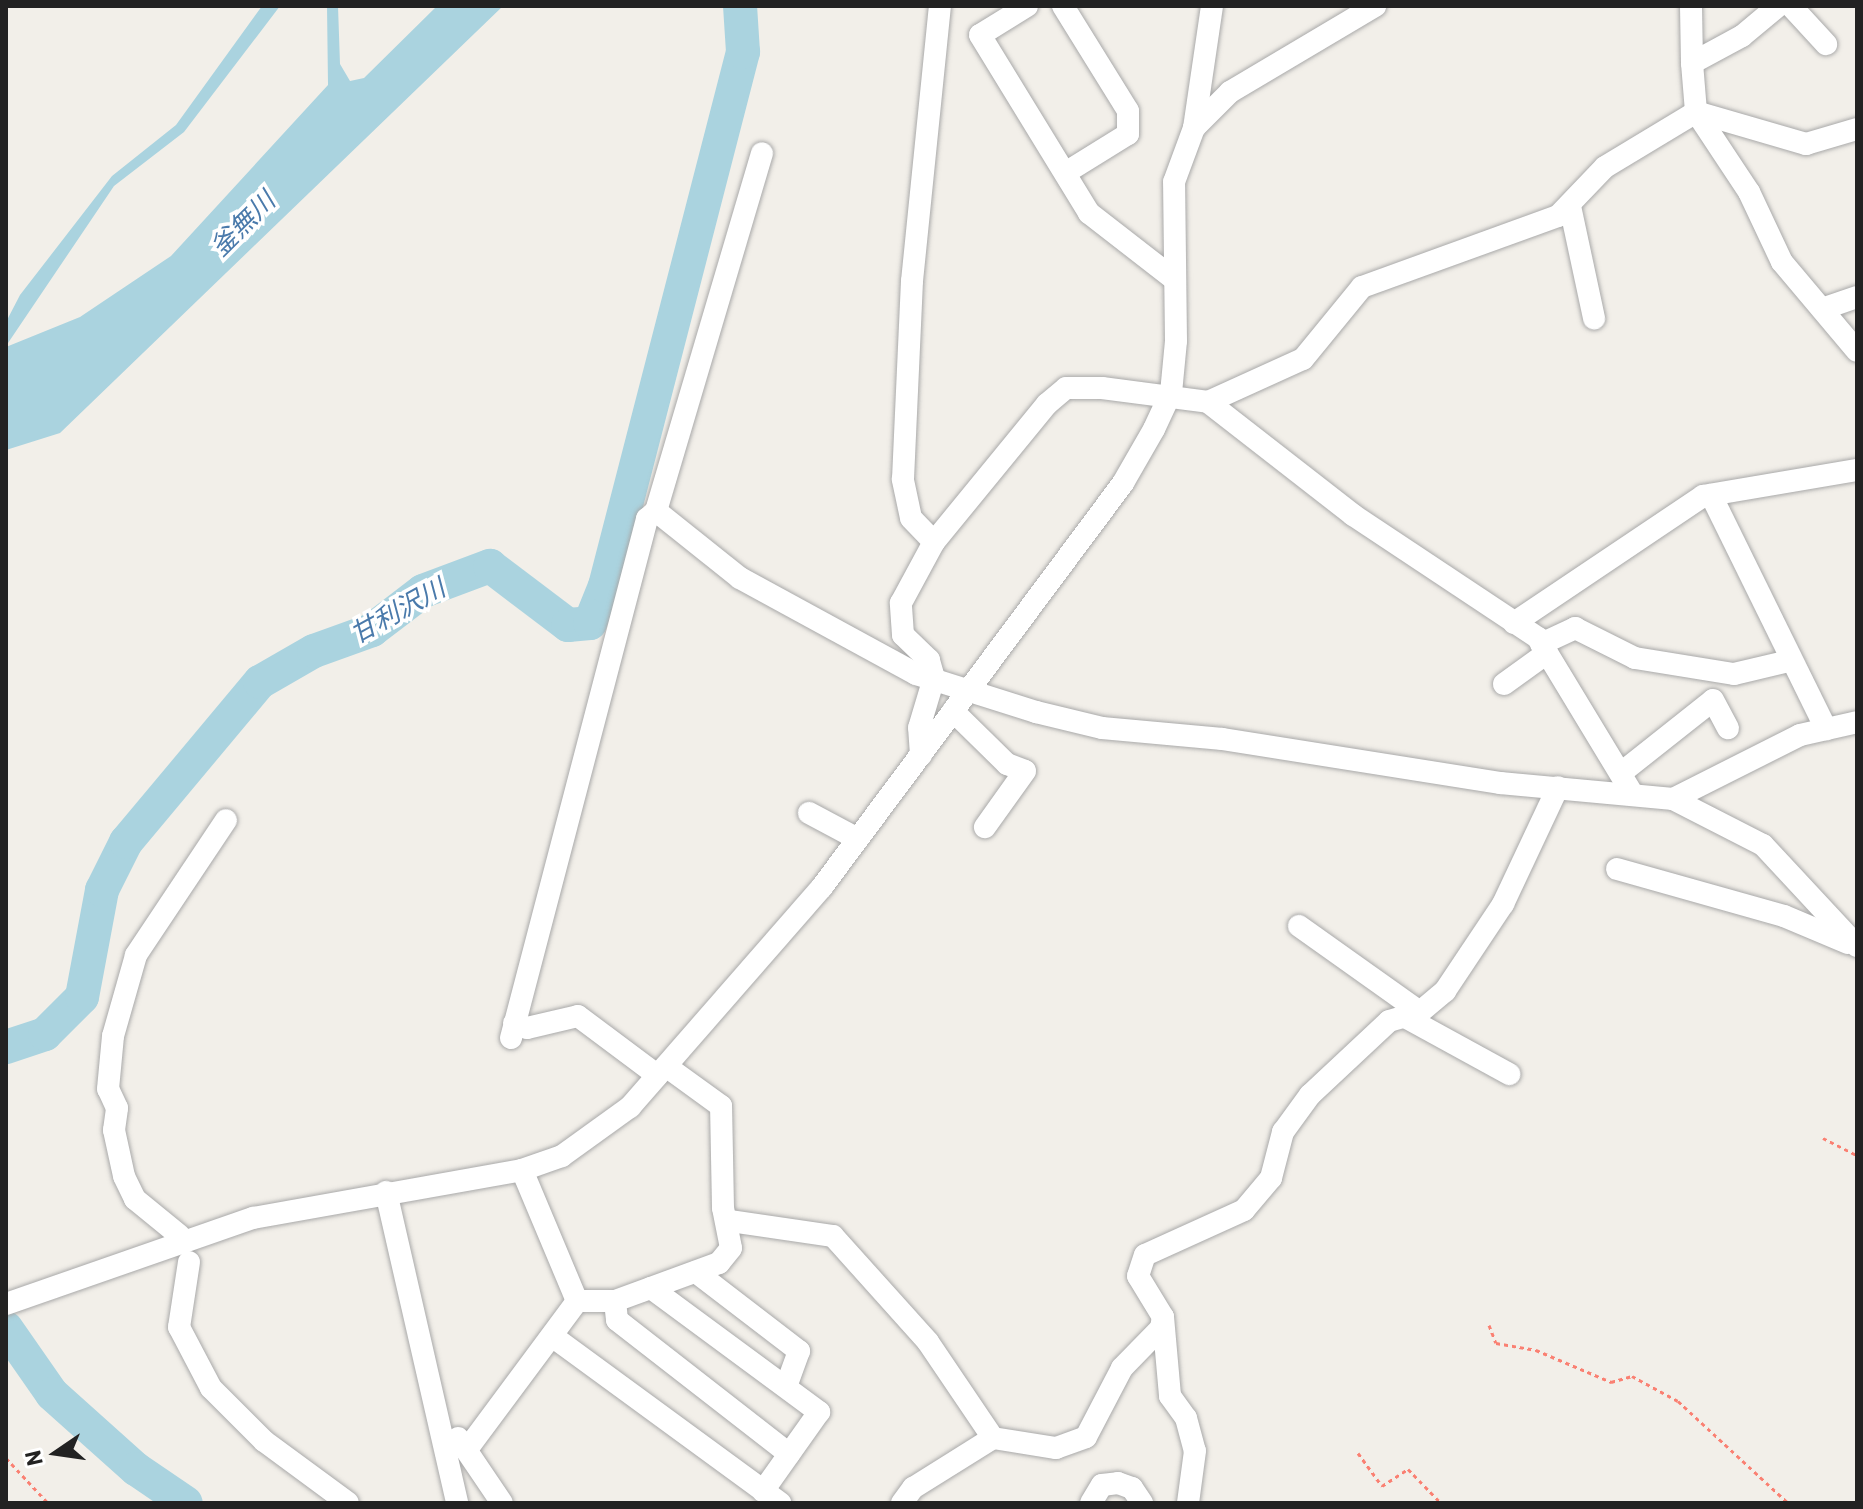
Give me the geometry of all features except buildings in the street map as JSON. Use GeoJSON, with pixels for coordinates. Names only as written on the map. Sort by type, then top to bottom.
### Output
{"type":"FeatureCollection","features":[{"type":"Feature","properties":{"kind":"street"},"geometry":{"type":"LineString","coordinates":[[934,542],[911,518],[903,479],[912,281],[940,6]]}},
{"type":"Feature","properties":{"kind":"street"},"geometry":{"type":"LineString","coordinates":[[1027,6],[980,35],[1089,213],[1174,279]]}},
{"type":"Feature","properties":{"kind":"street"},"geometry":{"type":"LineString","coordinates":[[1063,6],[1128,111],[1128,134],[1065,173]]}},
{"type":"Feature","properties":{"kind":"street"},"geometry":{"type":"LineString","coordinates":[[6,1304],[253,1218],[522,1170],[595,1135],[662,1070],[858,839],[1123,483],[1171,393],[1173,193],[1194,128],[1212,6]]}},
{"type":"Feature","properties":{"kind":"street"},"geometry":{"type":"LineString","coordinates":[[1194,128],[1230,92],[1375,6]]}},
{"type":"Feature","properties":{"kind":"street"},"geometry":{"type":"LineString","coordinates":[[1691,6],[1696,112],[1749,192],[1782,262],[1825,308],[1857,351]]}},
{"type":"Feature","properties":{"kind":"street"},"geometry":{"type":"LineString","coordinates":[[1692,63],[1742,36],[1778,6]]}},
{"type":"Feature","properties":{"kind":"street"},"geometry":{"type":"LineString","coordinates":[[1791,6],[1826,44]]}},
{"type":"Feature","properties":{"kind":"street"},"geometry":{"type":"LineString","coordinates":[[1208,402],[1303,359],[1362,287],[1530,228],[1570,206],[1605,167],[1696,112],[1806,144],[1857,129]]}},
{"type":"Feature","properties":{"kind":"street"},"geometry":{"type":"LineString","coordinates":[[577,1301],[615,1301],[719,1263],[731,1248],[730,1221],[723,1208],[721,1106],[578,1016],[512,1030],[647,519],[656,511],[762,153]]}},
{"type":"Feature","properties":{"kind":"street"},"geometry":{"type":"LineString","coordinates":[[1570,206],[1594,318]]}},
{"type":"Feature","properties":{"kind":"street"},"geometry":{"type":"LineString","coordinates":[[1825,308],[1857,297]]}},
{"type":"Feature","properties":{"kind":"street"},"geometry":{"type":"LineString","coordinates":[[921,755],[919,728],[934,678],[929,660],[903,635],[897,617],[934,542],[1066,388],[1171,393],[1208,402],[1353,515],[1514,623],[1544,648],[1625,781]]}},
{"type":"Feature","properties":{"kind":"street"},"geometry":{"type":"LineString","coordinates":[[1514,623],[1711,495],[1857,470]]}},
{"type":"Feature","properties":{"kind":"street"},"geometry":{"type":"LineString","coordinates":[[1711,495],[1789,661],[1826,729]]}},
{"type":"Feature","properties":{"kind":"street"},"geometry":{"type":"LineString","coordinates":[[656,511],[740,578],[934,678],[1102,728],[1558,787],[1625,781],[1673,799],[1763,845],[1857,946]]}},
{"type":"Feature","properties":{"kind":"street"},"geometry":{"type":"LineString","coordinates":[[1504,684],[1544,648],[1575,628],[1635,658],[1734,674],[1789,661]]}},
{"type":"Feature","properties":{"kind":"street"},"geometry":{"type":"LineString","coordinates":[[1625,781],[1713,700],[1728,728]]}},
{"type":"Feature","properties":{"kind":"street"},"geometry":{"type":"LineString","coordinates":[[953,711],[1007,764],[1025,771],[985,827]]}},
{"type":"Feature","properties":{"kind":"street"},"geometry":{"type":"LineString","coordinates":[[1673,799],[1731,765],[1826,729],[1857,722]]}},
{"type":"Feature","properties":{"kind":"street"},"geometry":{"type":"LineString","coordinates":[[1188,1503],[1195,1451],[1186,1418],[1170,1396],[1163,1317],[1138,1276],[1145,1255],[1256,1199],[1271,1178],[1283,1132],[1310,1095],[1366,1039],[1413,1015],[1445,991],[1503,904],[1558,787]]}},
{"type":"Feature","properties":{"kind":"street"},"geometry":{"type":"LineString","coordinates":[[809,813],[858,839]]}},
{"type":"Feature","properties":{"kind":"street"},"geometry":{"type":"LineString","coordinates":[[179,1235],[135,1199],[124,1176],[114,1130],[117,1108],[108,1089],[113,1036],[136,955],[226,820]]}},
{"type":"Feature","properties":{"kind":"street"},"geometry":{"type":"LineString","coordinates":[[1617,869],[1784,916],[1857,946]]}},
{"type":"Feature","properties":{"kind":"street"},"geometry":{"type":"LineString","coordinates":[[1299,926],[1413,1015],[1509,1074]]}},
{"type":"Feature","properties":{"kind":"street"},"geometry":{"type":"LineString","coordinates":[[522,1170],[577,1301]]}},
{"type":"Feature","properties":{"kind":"street"},"geometry":{"type":"LineString","coordinates":[[386,1192],[457,1503]]}},
{"type":"Feature","properties":{"kind":"street"},"geometry":{"type":"LineString","coordinates":[[730,1221],[833,1236],[928,1342],[993,1438]]}},
{"type":"Feature","properties":{"kind":"street"},"geometry":{"type":"LineString","coordinates":[[189,1262],[179,1327],[211,1388],[264,1441],[348,1503]]}},
{"type":"Feature","properties":{"kind":"street"},"geometry":{"type":"LineString","coordinates":[[696,1272],[799,1351],[786,1387]]}},
{"type":"Feature","properties":{"kind":"street"},"geometry":{"type":"LineString","coordinates":[[552,1336],[772,1497],[789,1454],[819,1412],[651,1288]]}},
{"type":"Feature","properties":{"kind":"street"},"geometry":{"type":"LineString","coordinates":[[468,1448],[577,1301]]}},
{"type":"Feature","properties":{"kind":"street"},"geometry":{"type":"LineString","coordinates":[[615,1301],[617,1320],[789,1454]]}},
{"type":"Feature","properties":{"kind":"street"},"geometry":{"type":"LineString","coordinates":[[902,1503],[913,1488],[993,1438],[1056,1448],[1086,1437],[1122,1368],[1163,1317]]}},
{"type":"Feature","properties":{"kind":"street"},"geometry":{"type":"LineString","coordinates":[[434,1409],[468,1448],[502,1503]]}},
{"type":"Feature","properties":{"kind":"street"},"geometry":{"type":"LineString","coordinates":[[1091,1503],[1102,1485],[1118,1483],[1132,1488],[1142,1503]]}},
{"type":"Feature","properties":{"kind":"path"},"geometry":{"type":"LineString","coordinates":[[1823,1138],[1857,1155]]}},
{"type":"Feature","properties":{"kind":"path"},"geometry":{"type":"LineString","coordinates":[[1489,1325],[1496,1343],[1536,1350],[1611,1382],[1632,1376],[1678,1401],[1788,1503]]}},
{"type":"Feature","properties":{"kind":"path"},"geometry":{"type":"LineString","coordinates":[[1358,1453],[1382,1486],[1408,1469],[1441,1503]]}},
{"type":"Feature","properties":{"kind":"path"},"geometry":{"type":"LineString","coordinates":[[6,1458],[48,1503]]}},
{"type":"Feature","properties":{"kind":"water"},"geometry":{"type":"Polygon","coordinates":[[[262,6],[280,6],[184,132],[114,186],[6,346],[6,322],[20,295],[112,176],[176,125],[262,6]]]}},
{"type":"Feature","properties":{"kind":"water","name":"釜無川"},"geometry":{"type":"Polygon","coordinates":[[[327,6],[338,6],[340,64],[350,81],[364,78],[437,6],[503,6],[60,433],[6,450],[6,347],[80,317],[171,256],[328,85],[327,6]]]}},
{"type":"Feature","properties":{"kind":"waterway","name":"甘利沢川"},"geometry":{"type":"LineString","coordinates":[[6,1047],[45,1034],[82,997],[102,890],[126,842],[260,682],[314,651],[372,630],[423,591],[490,566],[568,625],[590,623],[605,586],[743,52],[740,6]]}},
{"type":"Feature","properties":{"kind":"waterway","name":"甘利沢川"},"geometry":{"type":"LineString","coordinates":[[6,1328],[52,1394],[136,1469],[186,1503]]}}]}
